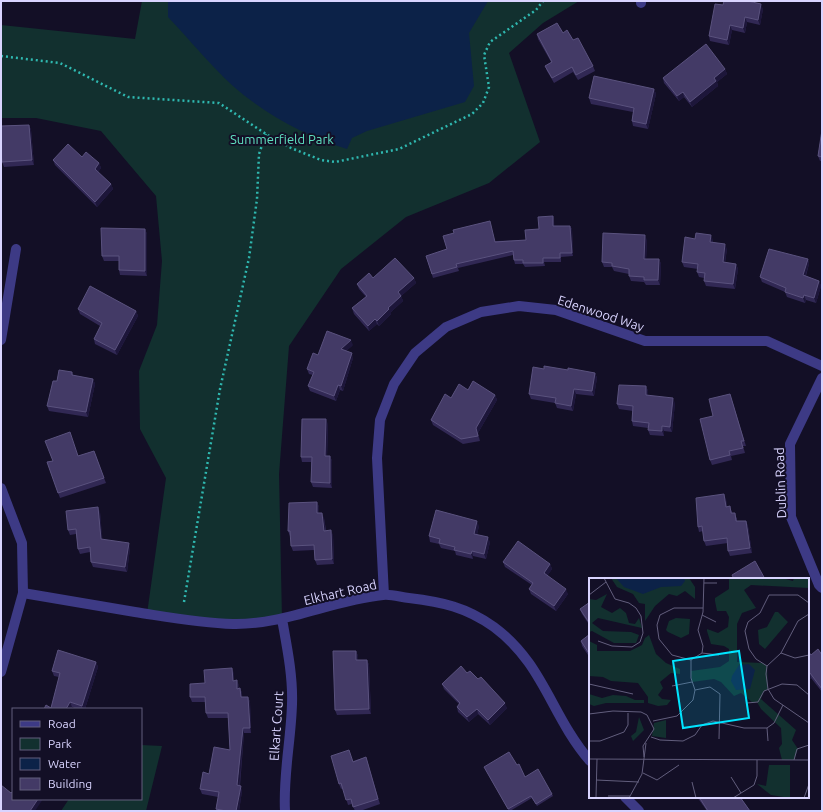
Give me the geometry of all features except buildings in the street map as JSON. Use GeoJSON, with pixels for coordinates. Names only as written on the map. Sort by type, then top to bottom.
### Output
{"type":"FeatureCollection","features":[{"type":"Feature","properties":{"kind":"street"},"geometry":{"type":"LineString","coordinates":[[1,340],[16,249]]}},
{"type":"Feature","properties":{"kind":"street","name":"Edenwood Way"},"geometry":{"type":"LineString","coordinates":[[384,594],[377,458],[380,420],[394,384],[415,353],[446,327],[481,312],[518,306],[556,310],[645,341],[767,341],[822,366]]}},
{"type":"Feature","properties":{"kind":"street","name":"Dublin Road"},"geometry":{"type":"LineString","coordinates":[[822,378],[790,444],[791,517],[819,585],[822,588]]}},
{"type":"Feature","properties":{"kind":"street"},"geometry":{"type":"LineString","coordinates":[[1,488],[22,543],[23,593],[1,672]]}},
{"type":"Feature","properties":{"kind":"street","name":"Elkhart Road"},"geometry":{"type":"LineString","coordinates":[[23,593],[187,621],[234,624],[282,619],[329,606],[384,594],[442,602],[460,608],[493,626],[522,652],[533,667],[564,726],[589,760]]}},
{"type":"Feature","properties":{"kind":"street","name":"Elkart Court"},"geometry":{"type":"LineString","coordinates":[[282,619],[290,660],[292,704],[286,762],[285,811]]}},
{"type":"Feature","properties":{"kind":"street"},"geometry":{"type":"LineString","coordinates":[[626,798],[639,811]]}},
{"type":"Feature","properties":{"kind":"path"},"geometry":{"type":"LineString","coordinates":[[1,56],[60,63],[128,97],[219,103],[266,134],[291,148],[321,160],[336,162],[398,149],[472,114],[483,103],[489,87],[484,55],[486,48],[490,42],[536,10],[543,1]]}},
{"type":"Feature","properties":{"kind":"path"},"geometry":{"type":"LineString","coordinates":[[184,602],[220,389],[249,258],[257,199],[259,154],[266,134]]}},
{"type":"Feature","properties":{"kind":"green space","name":"Summerfield Park"},"geometry":{"type":"Polygon","coordinates":[[[142,1],[579,1],[543,23],[509,53],[540,142],[489,183],[406,217],[341,269],[289,346],[279,474],[282,619],[234,624],[147,614],[166,478],[140,429],[139,371],[157,325],[162,261],[156,196],[101,131],[36,118],[1,118],[1,25],[135,39],[142,1]]]}},
{"type":"Feature","properties":{"kind":"green space"},"geometry":{"type":"Polygon","coordinates":[[[142,745],[162,746],[146,811],[61,811],[68,800],[142,800],[142,745]]]}},
{"type":"Feature","properties":{"kind":"water"},"geometry":{"type":"Polygon","coordinates":[[[168,1],[488,1],[469,33],[474,86],[465,102],[367,131],[352,138],[347,149],[317,138],[287,124],[259,106],[233,86],[216,70],[168,17],[168,1]]]}}]}
